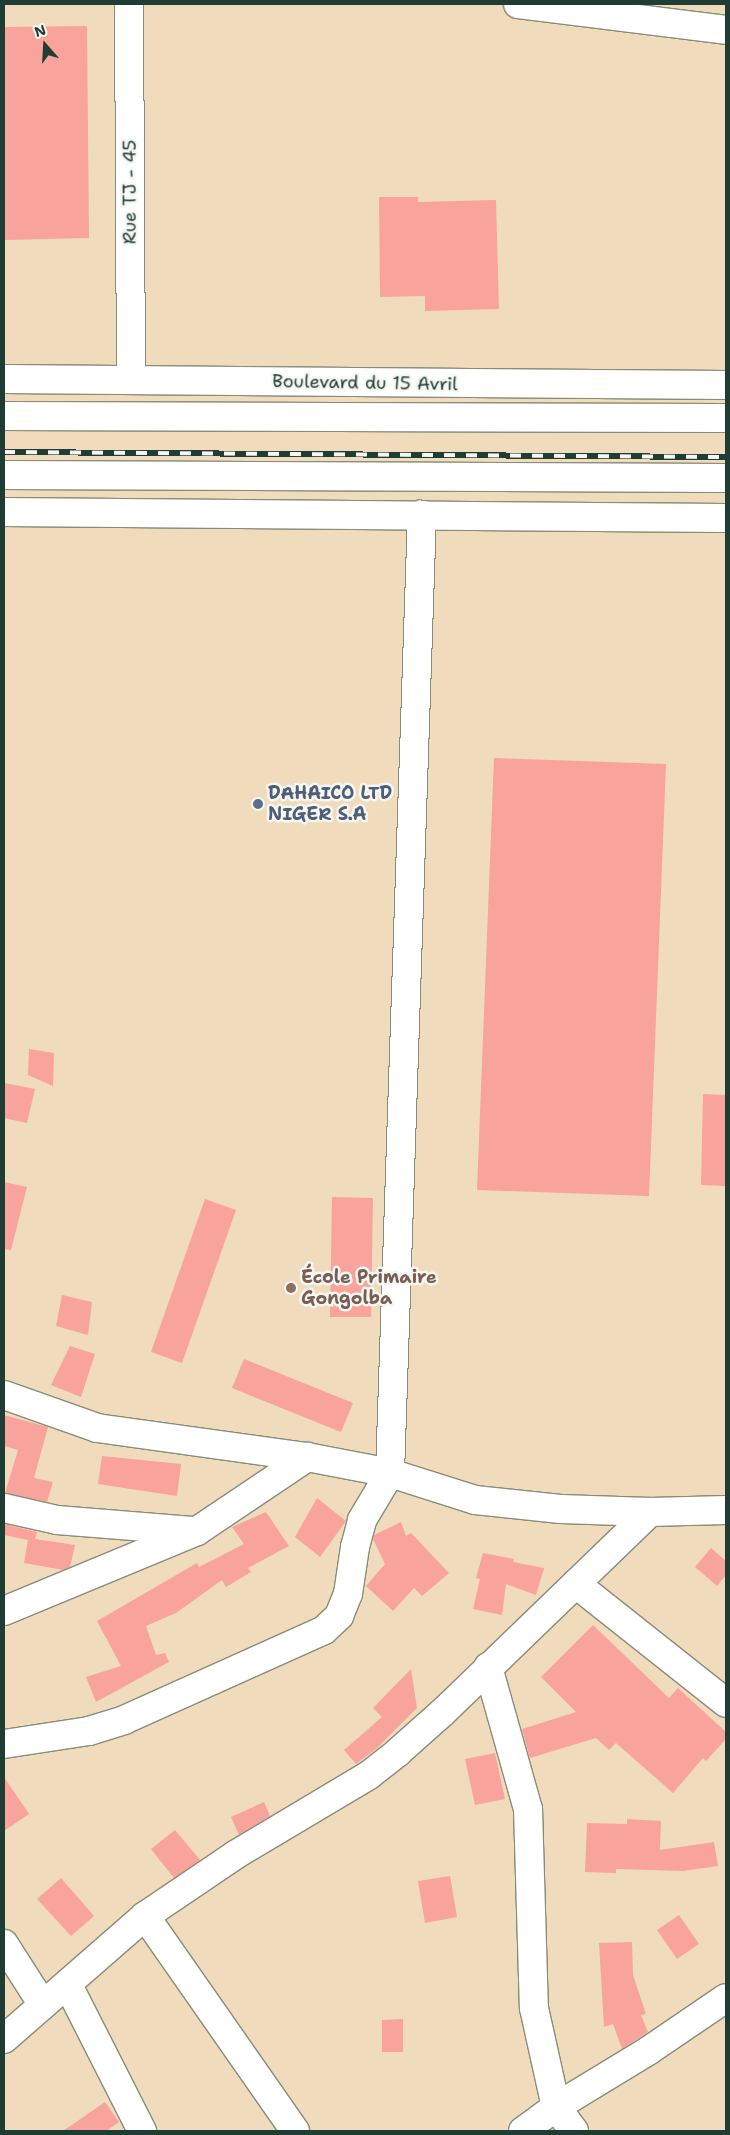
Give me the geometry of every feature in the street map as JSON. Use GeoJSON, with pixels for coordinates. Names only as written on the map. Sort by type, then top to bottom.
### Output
{"type":"FeatureCollection","features":[{"type":"Feature","properties":{"kind":"main road","name":"Rue TJ - 45"},"geometry":{"type":"LineString","coordinates":[[129,4],[131,380]]}},
{"type":"Feature","properties":{"kind":"main road"},"geometry":{"type":"LineString","coordinates":[[518,4],[726,30]]}},
{"type":"Feature","properties":{"kind":"main road","name":"Boulevard du 15 Avril"},"geometry":{"type":"LineString","coordinates":[[4,379],[726,385]]}},
{"type":"Feature","properties":{"kind":"main road","name":"Boulevard du 15 Avril"},"geometry":{"type":"LineString","coordinates":[[4,416],[726,418]]}},
{"type":"Feature","properties":{"kind":"main road"},"geometry":{"type":"LineString","coordinates":[[4,475],[726,478]]}},
{"type":"Feature","properties":{"kind":"main road"},"geometry":{"type":"LineString","coordinates":[[4,512],[726,518]]}},
{"type":"Feature","properties":{"kind":"main road"},"geometry":{"type":"LineString","coordinates":[[4,1744],[90,1731],[124,1720],[324,1630],[339,1616],[348,1594],[354,1547],[362,1520],[390,1473],[422,515]]}},
{"type":"Feature","properties":{"kind":"main road"},"geometry":{"type":"LineString","coordinates":[[4,1395],[97,1428],[307,1457],[390,1473],[483,1502],[560,1509],[650,1512],[726,1510]]}},
{"type":"Feature","properties":{"kind":"main road"},"geometry":{"type":"LineString","coordinates":[[4,1611],[197,1531],[307,1457]]}},
{"type":"Feature","properties":{"kind":"main road"},"geometry":{"type":"LineString","coordinates":[[4,1508],[57,1520],[197,1531]]}},
{"type":"Feature","properties":{"kind":"main road"},"geometry":{"type":"LineString","coordinates":[[4,2039],[145,1916],[235,1855],[369,1775],[398,1752],[442,1713],[488,1666],[650,1512]]}},
{"type":"Feature","properties":{"kind":"main road"},"geometry":{"type":"LineString","coordinates":[[576,1584],[726,1703]]}},
{"type":"Feature","properties":{"kind":"main road"},"geometry":{"type":"LineString","coordinates":[[488,1666],[528,1809],[534,2008],[556,2107],[574,2131]]}},
{"type":"Feature","properties":{"kind":"main road"},"geometry":{"type":"LineString","coordinates":[[145,1916],[295,2131]]}},
{"type":"Feature","properties":{"kind":"main road"},"geometry":{"type":"LineString","coordinates":[[4,1944],[43,2005]]}},
{"type":"Feature","properties":{"kind":"main road"},"geometry":{"type":"LineString","coordinates":[[68,1985],[142,2131]]}},
{"type":"Feature","properties":{"kind":"main road"},"geometry":{"type":"LineString","coordinates":[[523,2131],[556,2107],[723,2006]]}},
{"type":"Feature","properties":{"kind":"building"},"geometry":{"type":"Polygon","coordinates":[[[87,26],[89,238],[4,240],[4,27],[87,26]]]}},
{"type":"Feature","properties":{"kind":"building"},"geometry":{"type":"Polygon","coordinates":[[[379,197],[418,197],[418,202],[496,200],[499,309],[425,311],[425,296],[380,297],[379,197]]]}},
{"type":"Feature","properties":{"kind":"building"},"geometry":{"type":"Polygon","coordinates":[[[494,758],[666,764],[649,1196],[477,1190],[494,758]]]}},
{"type":"Feature","properties":{"kind":"building"},"geometry":{"type":"Polygon","coordinates":[[[29,1049],[54,1053],[53,1086],[28,1075],[29,1049]]]}},
{"type":"Feature","properties":{"kind":"building"},"geometry":{"type":"Polygon","coordinates":[[[4,1083],[35,1089],[27,1123],[4,1118],[4,1083]]]}},
{"type":"Feature","properties":{"kind":"building"},"geometry":{"type":"Polygon","coordinates":[[[703,1094],[726,1095],[726,1186],[701,1185],[703,1094]]]}},
{"type":"Feature","properties":{"kind":"building"},"geometry":{"type":"Polygon","coordinates":[[[4,1182],[27,1187],[11,1250],[4,1249],[4,1182]]]}},
{"type":"Feature","properties":{"kind":"building"},"geometry":{"type":"Polygon","coordinates":[[[332,1197],[373,1198],[371,1317],[330,1317],[332,1197]]]}},
{"type":"Feature","properties":{"kind":"building"},"geometry":{"type":"Polygon","coordinates":[[[205,1199],[236,1210],[182,1363],[151,1352],[205,1199]]]}},
{"type":"Feature","properties":{"kind":"building"},"geometry":{"type":"Polygon","coordinates":[[[62,1295],[92,1302],[88,1335],[56,1326],[62,1295]]]}},
{"type":"Feature","properties":{"kind":"building"},"geometry":{"type":"Polygon","coordinates":[[[70,1346],[95,1354],[81,1397],[51,1385],[70,1346]]]}},
{"type":"Feature","properties":{"kind":"building"},"geometry":{"type":"Polygon","coordinates":[[[244,1359],[353,1403],[341,1432],[232,1388],[244,1359]]]}},
{"type":"Feature","properties":{"kind":"building"},"geometry":{"type":"Polygon","coordinates":[[[4,1415],[48,1427],[34,1478],[53,1482],[47,1502],[5,1493],[18,1450],[4,1446],[4,1415]]]}},
{"type":"Feature","properties":{"kind":"building"},"geometry":{"type":"Polygon","coordinates":[[[102,1456],[181,1464],[177,1496],[98,1484],[102,1456]]]}},
{"type":"Feature","properties":{"kind":"building"},"geometry":{"type":"Polygon","coordinates":[[[317,1498],[346,1521],[320,1557],[295,1537],[317,1498]]]}},
{"type":"Feature","properties":{"kind":"building"},"geometry":{"type":"Polygon","coordinates":[[[266,1512],[289,1546],[248,1568],[251,1572],[226,1587],[222,1580],[176,1613],[146,1626],[156,1655],[165,1653],[169,1662],[96,1702],[86,1677],[121,1666],[97,1621],[197,1563],[199,1567],[244,1544],[232,1527],[266,1512]]]}},
{"type":"Feature","properties":{"kind":"building"},"geometry":{"type":"Polygon","coordinates":[[[401,1522],[406,1536],[411,1533],[449,1573],[422,1596],[414,1588],[393,1611],[366,1586],[385,1564],[373,1539],[374,1535],[401,1522]]]}},
{"type":"Feature","properties":{"kind":"building"},"geometry":{"type":"Polygon","coordinates":[[[4,1524],[37,1532],[35,1539],[75,1545],[70,1567],[63,1570],[24,1563],[28,1540],[4,1535],[4,1524]]]}},
{"type":"Feature","properties":{"kind":"building"},"geometry":{"type":"Polygon","coordinates":[[[711,1548],[726,1561],[726,1575],[717,1586],[695,1567],[711,1548]]]}},
{"type":"Feature","properties":{"kind":"building"},"geometry":{"type":"Polygon","coordinates":[[[483,1553],[514,1559],[513,1562],[544,1568],[536,1595],[506,1584],[502,1615],[473,1609],[480,1579],[476,1578],[483,1553]]]}},
{"type":"Feature","properties":{"kind":"building"},"geometry":{"type":"Polygon","coordinates":[[[593,1625],[669,1698],[678,1688],[726,1732],[726,1739],[706,1761],[703,1758],[673,1793],[616,1743],[609,1750],[596,1738],[530,1758],[522,1729],[576,1712],[541,1677],[593,1625]]]}},
{"type":"Feature","properties":{"kind":"building"},"geometry":{"type":"Polygon","coordinates":[[[411,1669],[417,1708],[377,1748],[356,1764],[344,1750],[382,1717],[373,1708],[411,1669]]]}},
{"type":"Feature","properties":{"kind":"building"},"geometry":{"type":"Polygon","coordinates":[[[495,1753],[505,1799],[475,1805],[465,1759],[495,1753]]]}},
{"type":"Feature","properties":{"kind":"building"},"geometry":{"type":"Polygon","coordinates":[[[4,1777],[29,1814],[4,1831],[4,1777]]]}},
{"type":"Feature","properties":{"kind":"building"},"geometry":{"type":"Polygon","coordinates":[[[264,1802],[270,1816],[239,1835],[231,1817],[264,1802]]]}},
{"type":"Feature","properties":{"kind":"building"},"geometry":{"type":"Polygon","coordinates":[[[627,1819],[661,1821],[660,1850],[714,1842],[718,1866],[683,1871],[616,1869],[616,1873],[585,1872],[587,1823],[627,1824],[627,1819]]]}},
{"type":"Feature","properties":{"kind":"building"},"geometry":{"type":"Polygon","coordinates":[[[175,1830],[200,1860],[174,1878],[151,1849],[175,1830]]]}},
{"type":"Feature","properties":{"kind":"building"},"geometry":{"type":"Polygon","coordinates":[[[450,1876],[457,1917],[425,1923],[418,1881],[450,1876]]]}},
{"type":"Feature","properties":{"kind":"building"},"geometry":{"type":"Polygon","coordinates":[[[61,1878],[94,1916],[71,1936],[37,1899],[61,1878]]]}},
{"type":"Feature","properties":{"kind":"building"},"geometry":{"type":"Polygon","coordinates":[[[679,1915],[699,1944],[677,1959],[657,1930],[679,1915]]]}},
{"type":"Feature","properties":{"kind":"building"},"geometry":{"type":"Polygon","coordinates":[[[632,1942],[633,1975],[646,2014],[641,2015],[648,2032],[622,2049],[613,2024],[604,2027],[599,1943],[632,1942]]]}},
{"type":"Feature","properties":{"kind":"building"},"geometry":{"type":"Polygon","coordinates":[[[403,2019],[403,2052],[382,2052],[382,2020],[403,2019]]]}},
{"type":"Feature","properties":{"kind":"building"},"geometry":{"type":"Polygon","coordinates":[[[105,2102],[119,2122],[106,2131],[63,2131],[105,2102]]]}},
{"type":"Feature","properties":{"kind":"railway"},"geometry":{"type":"LineString","coordinates":[[4,452],[726,457]]}},
{"type":"Feature","properties":{"kind":"place","name":"DAHAICO LTD NIGER S.A"},"geometry":{"type":"Point","coordinates":[258,804]}},
{"type":"Feature","properties":{"kind":"place","name":"École Primaire Gongolba"},"geometry":{"type":"Point","coordinates":[291,1288]}}]}
